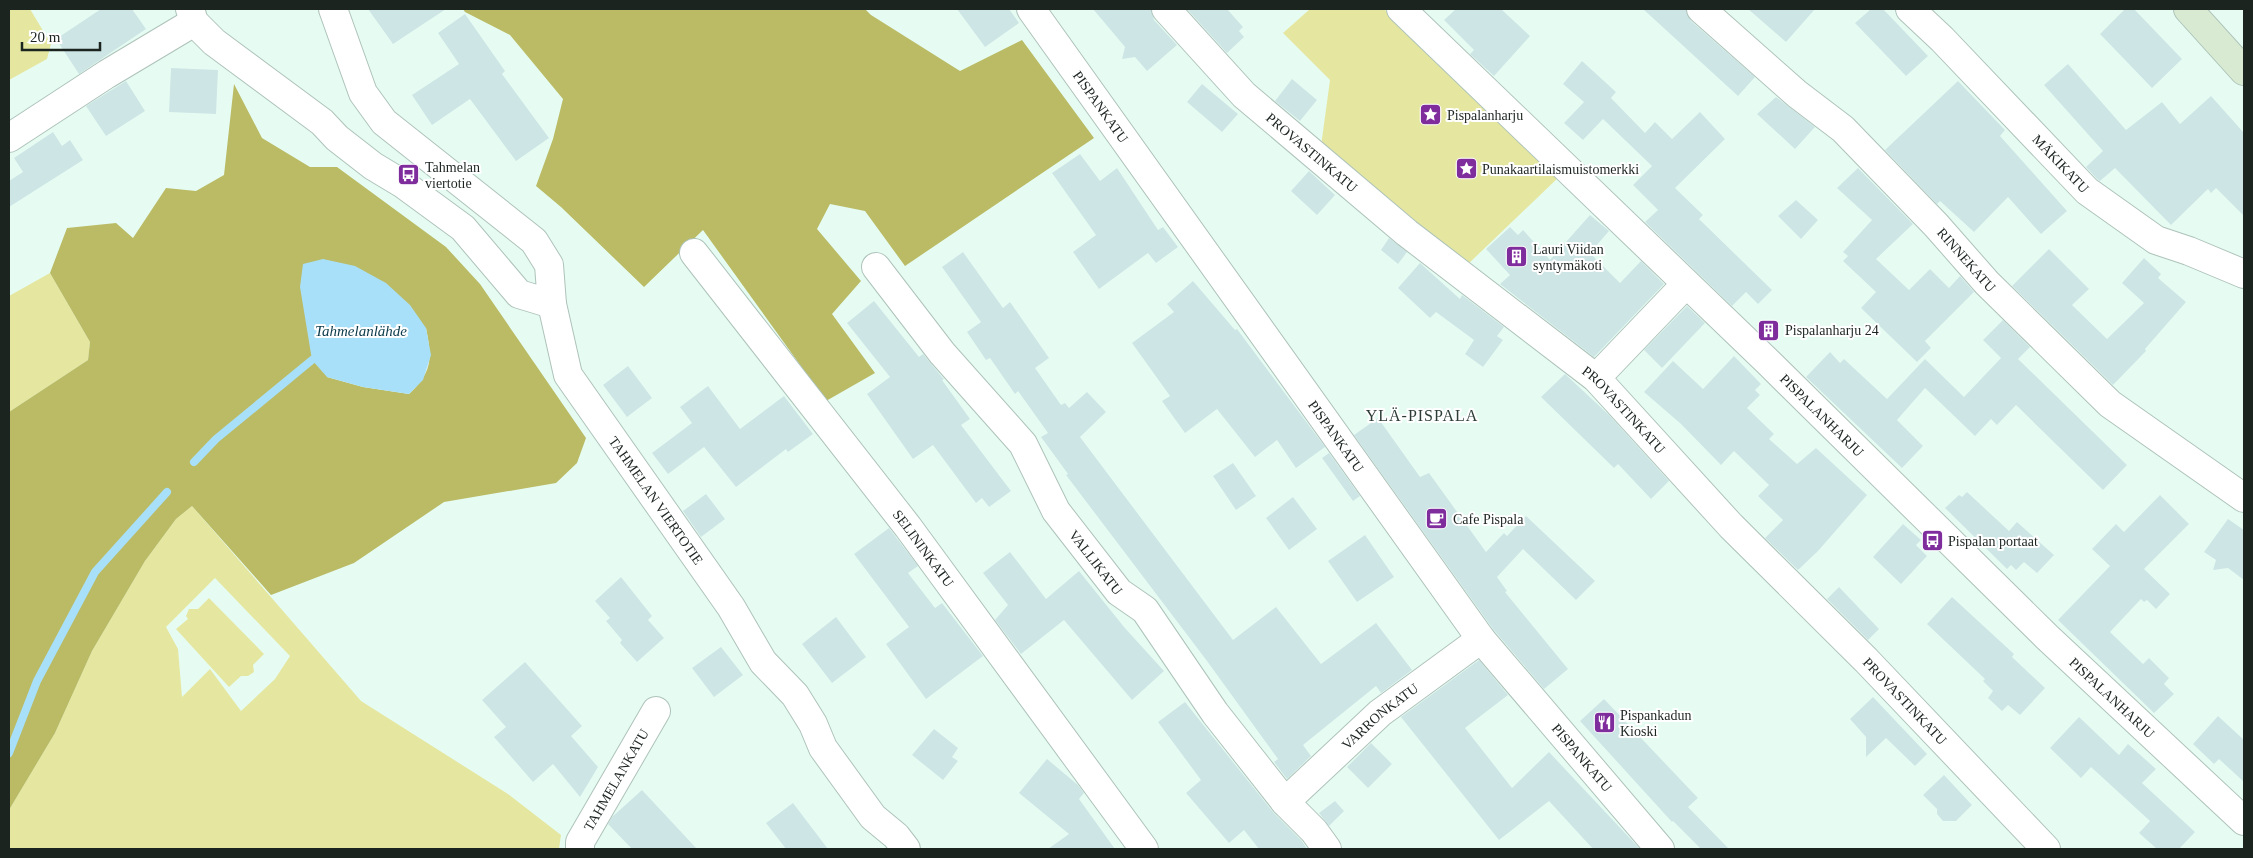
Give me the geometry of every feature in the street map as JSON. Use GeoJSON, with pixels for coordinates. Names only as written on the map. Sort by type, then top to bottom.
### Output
{"type":"FeatureCollection","features":[{"type":"Feature","properties":{"kind":"main road"},"geometry":{"type":"LineString","coordinates":[[2188,9],[2244,70]]}},
{"type":"Feature","properties":{"kind":"street","name":"TAHMELAN VIERTOTIE"},"geometry":{"type":"LineString","coordinates":[[333,9],[363,93],[384,122],[534,240],[549,265],[552,304],[568,375],[731,607],[763,662],[795,696],[813,724],[823,748],[873,816],[896,836],[906,849]]}},
{"type":"Feature","properties":{"kind":"street","name":"PISPANKATU"},"geometry":{"type":"LineString","coordinates":[[1032,9],[1481,639],[1660,849]]}},
{"type":"Feature","properties":{"kind":"street","name":"PROVASTINKATU"},"geometry":{"type":"LineString","coordinates":[[1166,9],[1244,95],[1407,233],[1596,378],[1732,526],[1866,660],[2046,849]]}},
{"type":"Feature","properties":{"kind":"street","name":"PISPALANHARJU"},"geometry":{"type":"LineString","coordinates":[[1401,9],[2048,637],[2244,821]]}},
{"type":"Feature","properties":{"kind":"street","name":"RINNEKATU"},"geometry":{"type":"LineString","coordinates":[[1702,9],[1797,94],[1843,129],[1936,225],[1987,283],[2110,404],[2244,498]]}},
{"type":"Feature","properties":{"kind":"street","name":"MÄKIKATU"},"geometry":{"type":"LineString","coordinates":[[1910,9],[1942,39],[2087,191],[2156,240],[2189,251],[2244,274]]}},
{"type":"Feature","properties":{"kind":"street"},"geometry":{"type":"LineString","coordinates":[[9,138],[192,15],[214,42],[322,122],[355,153],[403,184],[463,228],[519,294],[552,304]]}},
{"type":"Feature","properties":{"kind":"street","name":"SELININKATU"},"geometry":{"type":"LineString","coordinates":[[694,253],[931,558],[1144,849]]}},
{"type":"Feature","properties":{"kind":"street","name":"VALLIKATU"},"geometry":{"type":"LineString","coordinates":[[876,268],[942,354],[1023,444],[1056,511],[1120,592],[1145,610],[1215,713],[1284,802],[1314,831],[1327,849]]}},
{"type":"Feature","properties":{"kind":"street"},"geometry":{"type":"LineString","coordinates":[[1596,378],[1686,284]]}},
{"type":"Feature","properties":{"kind":"street","name":"VARRONKATU"},"geometry":{"type":"LineString","coordinates":[[1284,802],[1380,714],[1481,639]]}},
{"type":"Feature","properties":{"kind":"street","name":"TAHMELANKATU"},"geometry":{"type":"LineString","coordinates":[[580,849],[580,842],[656,711]]}},
{"type":"Feature","properties":{"kind":"green space"},"geometry":{"type":"Polygon","coordinates":[[[9,9],[30,9],[51,44],[47,59],[9,80],[9,9]]]}},
{"type":"Feature","properties":{"kind":"green space"},"geometry":{"type":"Polygon","coordinates":[[[1310,9],[1384,9],[1560,176],[1465,267],[1321,146],[1330,80],[1283,33],[1310,9]]]}},
{"type":"Feature","properties":{"kind":"green space"},"geometry":{"type":"Polygon","coordinates":[[[50,273],[90,342],[88,360],[9,412],[9,296],[50,273]]]}},
{"type":"Feature","properties":{"kind":"green space"},"geometry":{"type":"Polygon","coordinates":[[[192,506],[361,701],[508,794],[561,835],[559,849],[9,849],[9,810],[55,733],[92,651],[145,561],[176,519],[192,506]],[[215,578],[166,627],[178,649],[182,697],[210,669],[241,711],[275,679],[290,656],[215,578]]]}},
{"type":"Feature","properties":{"kind":"green space"},"geometry":{"type":"Polygon","coordinates":[[[209,598],[264,654],[253,665],[254,672],[248,676],[241,676],[229,687],[176,629],[188,619],[186,616],[189,609],[198,609],[209,598]]]}},
{"type":"Feature","properties":{"kind":"shaded area"},"geometry":{"type":"Polygon","coordinates":[[[463,9],[865,9],[871,15],[960,71],[1022,40],[1094,138],[905,266],[865,211],[830,204],[817,229],[861,281],[832,314],[875,373],[826,401],[703,230],[644,287],[561,207],[536,186],[553,139],[563,99],[510,35],[465,12],[463,9]]]}},
{"type":"Feature","properties":{"kind":"shaded area"},"geometry":{"type":"Polygon","coordinates":[[[234,84],[262,138],[310,167],[337,167],[446,247],[480,284],[586,438],[577,463],[556,483],[444,502],[354,563],[271,595],[192,506],[176,519],[145,561],[92,651],[55,733],[9,810],[9,412],[88,360],[90,342],[50,273],[67,228],[116,223],[133,238],[166,188],[196,191],[224,175],[234,84]],[[426,328],[327,377],[363,387],[409,394],[423,378],[429,364],[430,356],[426,328]]]}},
{"type":"Feature","properties":{"kind":"water","name":"Tahmelanlähde"},"geometry":{"type":"Polygon","coordinates":[[[323,259],[355,266],[386,283],[410,305],[426,328],[431,355],[423,380],[409,394],[363,387],[327,377],[312,360],[300,287],[303,264],[323,259]]]}},
{"type":"Feature","properties":{"kind":"building"},"geometry":{"type":"Polygon","coordinates":[[[101,9],[132,9],[146,29],[79,74],[56,39],[101,9]]]}},
{"type":"Feature","properties":{"kind":"building"},"geometry":{"type":"Polygon","coordinates":[[[368,9],[446,9],[393,44],[368,9]]]}},
{"type":"Feature","properties":{"kind":"building"},"geometry":{"type":"Polygon","coordinates":[[[957,9],[1009,9],[1019,23],[985,47],[957,9]]]}},
{"type":"Feature","properties":{"kind":"building"},"geometry":{"type":"Polygon","coordinates":[[[1093,9],[1151,9],[1154,20],[1177,45],[1147,71],[1135,57],[1122,59],[1125,47],[1093,9]]]}},
{"type":"Feature","properties":{"kind":"building"},"geometry":{"type":"Polygon","coordinates":[[[1187,9],[1227,9],[1243,27],[1239,31],[1244,37],[1227,53],[1187,9]]]}},
{"type":"Feature","properties":{"kind":"building"},"geometry":{"type":"Polygon","coordinates":[[[1456,9],[1501,9],[1530,36],[1494,76],[1470,54],[1474,50],[1444,20],[1456,9]]]}},
{"type":"Feature","properties":{"kind":"building"},"geometry":{"type":"Polygon","coordinates":[[[1643,9],[1686,9],[1691,21],[1755,77],[1738,96],[1643,9]]]}},
{"type":"Feature","properties":{"kind":"building"},"geometry":{"type":"Polygon","coordinates":[[[1748,9],[1815,9],[1786,42],[1748,9]]]}},
{"type":"Feature","properties":{"kind":"building"},"geometry":{"type":"Polygon","coordinates":[[[1871,9],[1883,9],[1928,56],[1906,76],[1855,23],[1871,9]]]}},
{"type":"Feature","properties":{"kind":"building"},"geometry":{"type":"Polygon","coordinates":[[[2125,9],[2134,9],[2182,59],[2152,88],[2100,34],[2125,9]]]}},
{"type":"Feature","properties":{"kind":"building"},"geometry":{"type":"Polygon","coordinates":[[[465,14],[505,71],[502,74],[549,138],[516,161],[470,99],[432,125],[412,95],[459,64],[438,33],[465,14]]]}},
{"type":"Feature","properties":{"kind":"building"},"geometry":{"type":"Polygon","coordinates":[[[1582,61],[1616,92],[1611,98],[1645,133],[1655,122],[1672,139],[1700,112],[1725,139],[1675,188],[1703,215],[1699,219],[1772,290],[1758,304],[1746,292],[1732,306],[1645,222],[1658,210],[1633,185],[1652,166],[1603,119],[1583,140],[1564,123],[1584,102],[1563,84],[1582,61]]]}},
{"type":"Feature","properties":{"kind":"building"},"geometry":{"type":"Polygon","coordinates":[[[2068,64],[2126,130],[2162,102],[2180,124],[2211,96],[2244,133],[2244,216],[2216,188],[2211,193],[2208,189],[2171,225],[2115,168],[2100,181],[2097,179],[2086,167],[2103,151],[2044,85],[2068,64]]]}},
{"type":"Feature","properties":{"kind":"building"},"geometry":{"type":"Polygon","coordinates":[[[171,68],[218,70],[216,114],[169,112],[171,68]]]}},
{"type":"Feature","properties":{"kind":"building"},"geometry":{"type":"Polygon","coordinates":[[[1292,79],[1317,100],[1300,121],[1275,101],[1292,79]]]}},
{"type":"Feature","properties":{"kind":"building"},"geometry":{"type":"Polygon","coordinates":[[[126,81],[145,111],[106,136],[86,106],[126,81]]]}},
{"type":"Feature","properties":{"kind":"building"},"geometry":{"type":"Polygon","coordinates":[[[1958,81],[2005,130],[2000,136],[2067,211],[2041,234],[2008,197],[1974,232],[1940,201],[1937,204],[1885,150],[1958,81]]]}},
{"type":"Feature","properties":{"kind":"building"},"geometry":{"type":"Polygon","coordinates":[[[1202,84],[1238,114],[1222,132],[1187,102],[1202,84]]]}},
{"type":"Feature","properties":{"kind":"building"},"geometry":{"type":"Polygon","coordinates":[[[1776,97],[1815,127],[1795,149],[1757,114],[1776,97]]]}},
{"type":"Feature","properties":{"kind":"building"},"geometry":{"type":"Polygon","coordinates":[[[53,132],[62,146],[70,140],[83,160],[9,207],[9,181],[23,172],[14,158],[53,132]]]}},
{"type":"Feature","properties":{"kind":"building"},"geometry":{"type":"Polygon","coordinates":[[[1080,154],[1100,181],[1117,168],[1158,230],[1163,227],[1178,247],[1156,263],[1148,253],[1099,289],[1073,252],[1096,235],[1052,173],[1080,154]]]}},
{"type":"Feature","properties":{"kind":"building"},"geometry":{"type":"Polygon","coordinates":[[[1858,168],[1913,224],[1876,259],[1909,290],[1930,269],[1949,288],[1960,276],[1974,292],[1925,341],[1931,348],[1917,362],[1861,308],[1876,292],[1843,261],[1848,256],[1843,252],[1872,220],[1837,188],[1858,168]]]}},
{"type":"Feature","properties":{"kind":"building"},"geometry":{"type":"Polygon","coordinates":[[[1309,171],[1335,195],[1317,215],[1291,191],[1309,171]]]}},
{"type":"Feature","properties":{"kind":"building"},"geometry":{"type":"Polygon","coordinates":[[[1796,200],[1818,220],[1801,239],[1778,216],[1796,200]]]}},
{"type":"Feature","properties":{"kind":"building"},"geometry":{"type":"Polygon","coordinates":[[[1590,215],[1609,231],[1590,253],[1620,283],[1641,261],[1664,284],[1594,357],[1500,284],[1510,275],[1486,249],[1510,227],[1518,235],[1523,230],[1550,260],[1590,215]]]}},
{"type":"Feature","properties":{"kind":"building"},"geometry":{"type":"Polygon","coordinates":[[[1389,238],[1407,252],[1398,264],[1381,250],[1389,238]]]}},
{"type":"Feature","properties":{"kind":"building"},"geometry":{"type":"Polygon","coordinates":[[[2049,249],[2089,289],[2072,305],[2107,339],[2144,303],[2122,283],[2144,258],[2161,274],[2158,278],[2186,302],[2145,349],[2146,351],[2113,385],[2012,286],[2049,249]]]}},
{"type":"Feature","properties":{"kind":"building"},"geometry":{"type":"Polygon","coordinates":[[[963,252],[1003,308],[1010,302],[1049,358],[1035,368],[1061,405],[1065,403],[1069,408],[1087,392],[1106,412],[1080,437],[1233,640],[1276,607],[1321,664],[1376,623],[1412,670],[1381,693],[1376,686],[1303,745],[1311,756],[1287,779],[1274,762],[1278,759],[1207,661],[1066,475],[1068,474],[1041,437],[1048,433],[1018,391],[1015,394],[990,358],[986,360],[967,332],[981,322],[942,267],[963,252]]]}},
{"type":"Feature","properties":{"kind":"building"},"geometry":{"type":"Polygon","coordinates":[[[1420,263],[1460,299],[1462,295],[1504,327],[1497,336],[1503,340],[1483,367],[1465,354],[1474,340],[1436,312],[1430,318],[1398,288],[1420,263]]]}},
{"type":"Feature","properties":{"kind":"building"},"geometry":{"type":"Polygon","coordinates":[[[1193,281],[1235,330],[1237,329],[1325,447],[1296,468],[1277,440],[1255,457],[1217,409],[1185,433],[1162,401],[1170,396],[1132,343],[1174,312],[1167,304],[1193,281]]]}},
{"type":"Feature","properties":{"kind":"building"},"geometry":{"type":"Polygon","coordinates":[[[874,301],[919,357],[923,354],[944,379],[942,380],[970,419],[961,425],[1011,491],[989,507],[982,498],[976,503],[933,445],[913,459],[867,394],[890,377],[847,323],[874,301]]]}},
{"type":"Feature","properties":{"kind":"building"},"geometry":{"type":"Polygon","coordinates":[[[1687,306],[1705,323],[1662,368],[1644,350],[1687,306]]]}},
{"type":"Feature","properties":{"kind":"building"},"geometry":{"type":"Polygon","coordinates":[[[2003,320],[2030,347],[2018,359],[2127,465],[2103,490],[2016,405],[1997,425],[1991,419],[1975,436],[1925,388],[1897,420],[1923,446],[1902,468],[1806,377],[1830,352],[1840,363],[1844,359],[1887,399],[1925,359],[1964,397],[2001,358],[1983,340],[2003,320]]]}},
{"type":"Feature","properties":{"kind":"building"},"geometry":{"type":"Polygon","coordinates":[[[1734,356],[1761,384],[1755,390],[1760,395],[1747,408],[1774,434],[1769,439],[1797,464],[1816,448],[1867,495],[1818,551],[1798,570],[1765,538],[1783,520],[1758,496],[1769,485],[1734,451],[1721,465],[1681,424],[1644,392],[1673,361],[1703,389],[1734,356]]]}},
{"type":"Feature","properties":{"kind":"building"},"geometry":{"type":"Polygon","coordinates":[[[628,366],[652,398],[627,417],[603,385],[628,366]]]}},
{"type":"Feature","properties":{"kind":"building"},"geometry":{"type":"Polygon","coordinates":[[[1565,374],[1609,415],[1669,481],[1651,499],[1618,464],[1614,468],[1541,397],[1565,374]]]}},
{"type":"Feature","properties":{"kind":"building"},"geometry":{"type":"Polygon","coordinates":[[[708,386],[740,429],[784,396],[813,434],[788,452],[786,449],[736,487],[704,447],[668,474],[652,453],[692,423],[680,407],[708,386]]]}},
{"type":"Feature","properties":{"kind":"building"},"geometry":{"type":"Polygon","coordinates":[[[1378,418],[1420,477],[1429,473],[1486,552],[1504,533],[1507,536],[1526,516],[1595,581],[1576,600],[1523,549],[1497,577],[1507,591],[1505,592],[1568,669],[1544,689],[1493,629],[1354,435],[1378,418]]]}},
{"type":"Feature","properties":{"kind":"building"},"geometry":{"type":"Polygon","coordinates":[[[1329,453],[1360,496],[1353,501],[1322,458],[1329,453]]]}},
{"type":"Feature","properties":{"kind":"building"},"geometry":{"type":"Polygon","coordinates":[[[1233,463],[1256,496],[1236,510],[1213,476],[1233,463]]]}},
{"type":"Feature","properties":{"kind":"building"},"geometry":{"type":"Polygon","coordinates":[[[1967,492],[2009,531],[2017,522],[2054,555],[2037,573],[2024,562],[2016,570],[2011,565],[2007,569],[1945,508],[1959,495],[1962,497],[1967,492]]]}},
{"type":"Feature","properties":{"kind":"building"},"geometry":{"type":"Polygon","coordinates":[[[706,494],[725,519],[701,537],[683,511],[706,494]]]}},
{"type":"Feature","properties":{"kind":"building"},"geometry":{"type":"Polygon","coordinates":[[[2160,495],[2189,524],[2144,569],[2170,594],[2156,609],[2147,600],[2144,602],[2141,599],[2110,632],[2143,664],[2149,658],[2169,678],[2164,684],[2174,694],[2154,713],[2058,620],[2110,566],[2092,549],[2116,524],[2124,532],[2160,495]]]}},
{"type":"Feature","properties":{"kind":"building"},"geometry":{"type":"Polygon","coordinates":[[[1293,497],[1317,529],[1289,550],[1266,518],[1293,497]]]}},
{"type":"Feature","properties":{"kind":"building"},"geometry":{"type":"Polygon","coordinates":[[[2228,519],[2244,530],[2244,580],[2228,568],[2213,570],[2216,560],[2204,552],[2228,519]]]}},
{"type":"Feature","properties":{"kind":"building"},"geometry":{"type":"Polygon","coordinates":[[[1903,524],[1921,540],[1916,545],[1927,556],[1901,584],[1873,557],[1903,524]]]}},
{"type":"Feature","properties":{"kind":"building"},"geometry":{"type":"Polygon","coordinates":[[[889,528],[918,566],[908,573],[935,608],[942,603],[983,656],[926,699],[886,644],[909,627],[854,554],[889,528]]]}},
{"type":"Feature","properties":{"kind":"building"},"geometry":{"type":"Polygon","coordinates":[[[1365,535],[1394,577],[1357,602],[1328,561],[1365,535]]]}},
{"type":"Feature","properties":{"kind":"building"},"geometry":{"type":"Polygon","coordinates":[[[1010,552],[1046,599],[1079,571],[1124,627],[1164,671],[1132,700],[1064,620],[1021,654],[995,620],[1008,605],[983,573],[1010,552]]]}},
{"type":"Feature","properties":{"kind":"building"},"geometry":{"type":"Polygon","coordinates":[[[621,577],[652,616],[648,620],[664,638],[637,662],[620,643],[622,640],[606,621],[610,618],[595,601],[621,577]]]}},
{"type":"Feature","properties":{"kind":"building"},"geometry":{"type":"Polygon","coordinates":[[[1839,587],[1879,629],[1868,640],[1827,599],[1839,587]]]}},
{"type":"Feature","properties":{"kind":"building"},"geometry":{"type":"Polygon","coordinates":[[[1952,597],[2014,654],[2012,657],[2045,688],[2020,715],[2008,705],[2002,711],[1988,698],[1993,691],[1983,681],[1985,679],[1927,624],[1952,597]]]}},
{"type":"Feature","properties":{"kind":"building"},"geometry":{"type":"Polygon","coordinates":[[[836,617],[866,657],[832,683],[802,644],[836,617]]]}},
{"type":"Feature","properties":{"kind":"building"},"geometry":{"type":"Polygon","coordinates":[[[721,647],[743,675],[714,697],[692,668],[721,647]]]}},
{"type":"Feature","properties":{"kind":"building"},"geometry":{"type":"Polygon","coordinates":[[[1479,660],[1508,695],[1465,728],[1512,788],[1549,752],[1640,849],[1593,849],[1549,801],[1499,840],[1401,717],[1479,660]]]}},
{"type":"Feature","properties":{"kind":"building"},"geometry":{"type":"Polygon","coordinates":[[[525,662],[582,726],[571,736],[598,767],[580,797],[553,764],[533,782],[494,737],[506,727],[482,700],[525,662]]]}},
{"type":"Feature","properties":{"kind":"building"},"geometry":{"type":"Polygon","coordinates":[[[1873,697],[1927,754],[1915,766],[1886,738],[1866,757],[1866,737],[1850,719],[1873,697]]]}},
{"type":"Feature","properties":{"kind":"building"},"geometry":{"type":"Polygon","coordinates":[[[1604,699],[1698,798],[1688,807],[1729,849],[1701,849],[1672,822],[1580,721],[1604,699]]]}},
{"type":"Feature","properties":{"kind":"building"},"geometry":{"type":"Polygon","coordinates":[[[1185,702],[1273,812],[1302,841],[1307,849],[1259,849],[1244,830],[1229,843],[1186,793],[1201,780],[1158,722],[1185,702]]]}},
{"type":"Feature","properties":{"kind":"building"},"geometry":{"type":"Polygon","coordinates":[[[2218,716],[2244,740],[2244,782],[2219,759],[2214,764],[2193,744],[2218,716]]]}},
{"type":"Feature","properties":{"kind":"building"},"geometry":{"type":"Polygon","coordinates":[[[2079,717],[2119,755],[2128,744],[2156,769],[2142,783],[2195,832],[2179,849],[2157,849],[2139,833],[2150,821],[2091,767],[2081,778],[2050,748],[2079,717]]]}},
{"type":"Feature","properties":{"kind":"building"},"geometry":{"type":"Polygon","coordinates":[[[934,729],[958,748],[952,757],[958,761],[943,780],[912,755],[934,729]]]}},
{"type":"Feature","properties":{"kind":"building"},"geometry":{"type":"Polygon","coordinates":[[[1371,743],[1392,764],[1368,788],[1347,767],[1371,743]]]}},
{"type":"Feature","properties":{"kind":"building"},"geometry":{"type":"Polygon","coordinates":[[[1047,759],[1078,785],[1084,793],[1079,799],[1115,849],[1048,849],[1069,834],[1019,793],[1047,759]]]}},
{"type":"Feature","properties":{"kind":"building"},"geometry":{"type":"Polygon","coordinates":[[[1944,775],[1972,805],[1956,821],[1943,821],[1937,814],[1937,809],[1923,795],[1944,775]]]}},
{"type":"Feature","properties":{"kind":"building"},"geometry":{"type":"Polygon","coordinates":[[[642,790],[697,849],[632,849],[608,824],[612,817],[642,790]]]}},
{"type":"Feature","properties":{"kind":"building"},"geometry":{"type":"Polygon","coordinates":[[[1335,801],[1344,811],[1329,826],[1319,813],[1335,801]]]}},
{"type":"Feature","properties":{"kind":"building"},"geometry":{"type":"Polygon","coordinates":[[[793,803],[828,849],[786,849],[766,823],[793,803]]]}},
{"type":"Feature","properties":{"kind":"waterway"},"geometry":{"type":"LineString","coordinates":[[194,462],[216,439],[312,360]]}},
{"type":"Feature","properties":{"kind":"waterway"},"geometry":{"type":"LineString","coordinates":[[9,753],[37,681],[95,572],[167,492]]}},
{"type":"Feature","properties":{"kind":"place","name":"Pispalanharju"},"geometry":{"type":"Point","coordinates":[1431,115]}},
{"type":"Feature","properties":{"kind":"place","name":"Punakaartilaismuistomerkki"},"geometry":{"type":"Point","coordinates":[1466,169]}},
{"type":"Feature","properties":{"kind":"place","name":"Tahmelan viertotie"},"geometry":{"type":"Point","coordinates":[409,175]}},
{"type":"Feature","properties":{"kind":"place","name":"Lauri Viidan syntymäkoti"},"geometry":{"type":"Point","coordinates":[1517,257]}},
{"type":"Feature","properties":{"kind":"place","name":"Pispalanharju 24"},"geometry":{"type":"Point","coordinates":[1769,330]}},
{"type":"Feature","properties":{"kind":"place","name":"Cafe Pispala"},"geometry":{"type":"Point","coordinates":[1437,519]}},
{"type":"Feature","properties":{"kind":"place","name":"Pispalan portaat"},"geometry":{"type":"Point","coordinates":[1932,541]}},
{"type":"Feature","properties":{"kind":"place","name":"Pispankadun Kioski"},"geometry":{"type":"Point","coordinates":[1604,723]}},
{"type":"Feature","properties":{"kind":"district","name":"YLÄ-PISPALA"},"geometry":{"type":"Point","coordinates":[1422,415]}}]}
